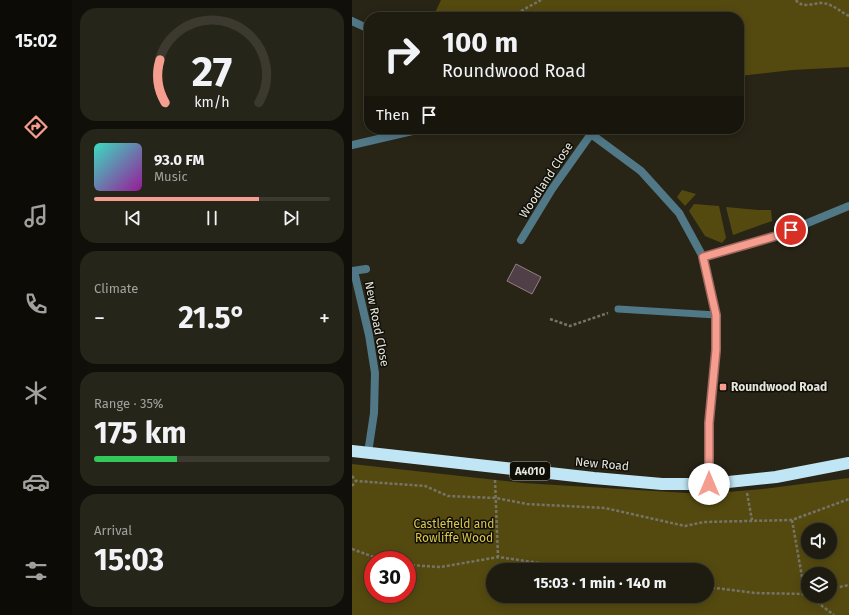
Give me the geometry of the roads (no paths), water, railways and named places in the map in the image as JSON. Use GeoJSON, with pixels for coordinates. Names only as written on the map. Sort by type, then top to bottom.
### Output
{"type":"FeatureCollection","features":[{"type":"Feature","properties":{"kind":"highway","name":"New Road"},"geometry":{"type":"LineString","coordinates":[[352,451],[594,478],[662,484],[709,484],[776,476],[849,463]]}},
{"type":"Feature","properties":{"kind":"street"},"geometry":{"type":"LineString","coordinates":[[352,21],[364,26]]}},
{"type":"Feature","properties":{"kind":"street"},"geometry":{"type":"LineString","coordinates":[[352,145],[399,134]]}},
{"type":"Feature","properties":{"kind":"street"},"geometry":{"type":"LineString","coordinates":[[591,134],[641,171],[679,213],[703,257],[716,315],[716,350],[709,423],[709,484]]}},
{"type":"Feature","properties":{"kind":"street","name":"Woodland Close"},"geometry":{"type":"LineString","coordinates":[[521,240],[552,189],[591,134]]}},
{"type":"Feature","properties":{"kind":"street"},"geometry":{"type":"LineString","coordinates":[[703,257],[776,236],[849,206]]}},
{"type":"Feature","properties":{"kind":"street","name":"New Road Close"},"geometry":{"type":"LineString","coordinates":[[366,269],[353,271],[369,335],[375,373],[374,413],[368,453]]}},
{"type":"Feature","properties":{"kind":"lane"},"geometry":{"type":"LineString","coordinates":[[618,309],[716,315]]}},
{"type":"Feature","properties":{"kind":"place","name":"Roundwood Road"},"geometry":{"type":"Point","coordinates":[723,387]}},
{"type":"Feature","properties":{"kind":"park label","name":"Castlefield and Rowliffe Wood"},"geometry":{"type":"Point","coordinates":[454,531]}}]}
